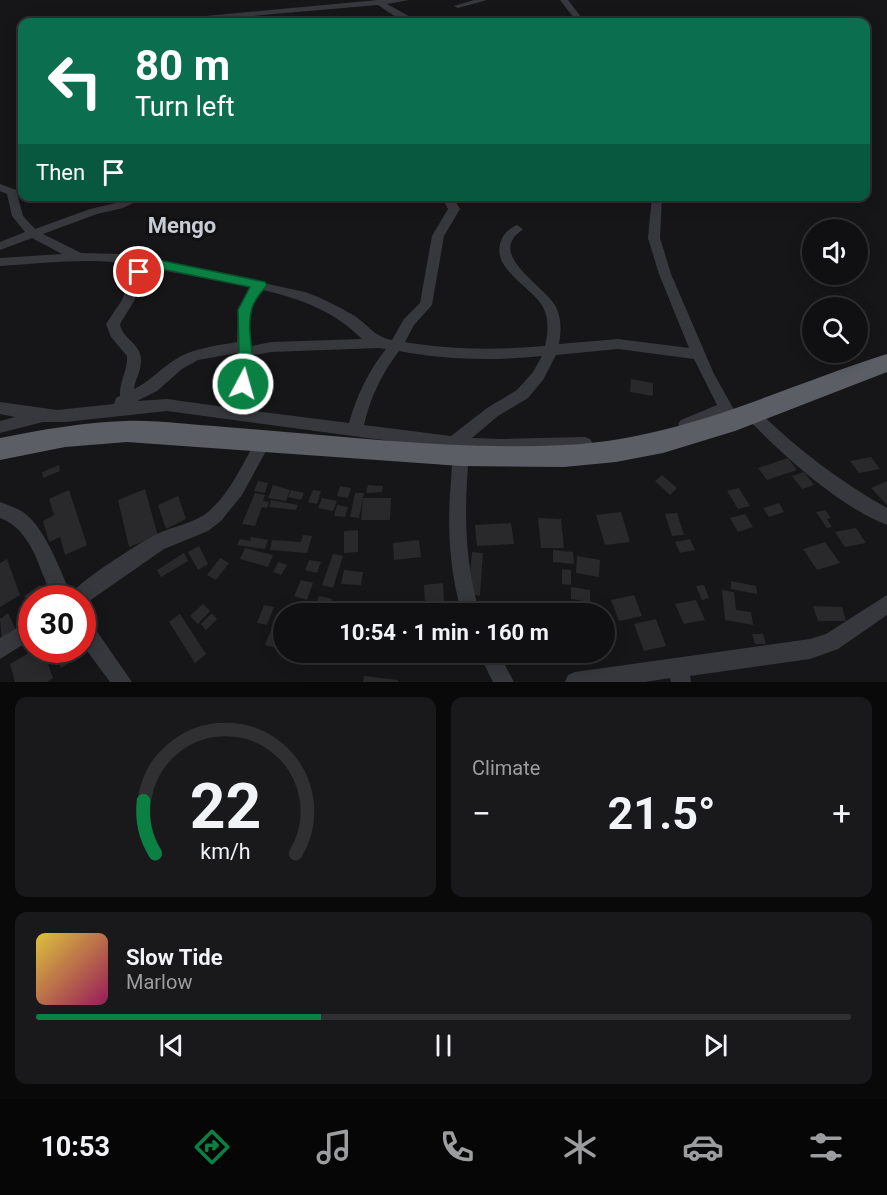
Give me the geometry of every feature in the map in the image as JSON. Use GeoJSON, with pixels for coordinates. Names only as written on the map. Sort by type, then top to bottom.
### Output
{"type":"FeatureCollection","features":[{"type":"Feature","properties":{"kind":"highway"},"geometry":{"type":"LineString","coordinates":[[0,449],[65,436],[127,431],[564,456],[616,452],[672,440],[887,363]]}},
{"type":"Feature","properties":{"kind":"street"},"geometry":{"type":"LineString","coordinates":[[217,18],[300,13],[405,0]]}},
{"type":"Feature","properties":{"kind":"street"},"geometry":{"type":"LineString","coordinates":[[448,0],[461,7],[483,0]]}},
{"type":"Feature","properties":{"kind":"street"},"geometry":{"type":"LineString","coordinates":[[564,0],[578,18]]}},
{"type":"Feature","properties":{"kind":"street"},"geometry":{"type":"LineString","coordinates":[[379,2],[405,18]]}},
{"type":"Feature","properties":{"kind":"street"},"geometry":{"type":"LineString","coordinates":[[0,187],[12,192],[15,211],[31,233],[46,243],[80,257]]}},
{"type":"Feature","properties":{"kind":"street"},"geometry":{"type":"LineString","coordinates":[[0,246],[31,233],[128,201]]}},
{"type":"Feature","properties":{"kind":"street"},"geometry":{"type":"LineString","coordinates":[[356,431],[367,392],[386,356],[396,346],[409,322],[426,305],[438,236],[454,209],[449,201]]}},
{"type":"Feature","properties":{"kind":"street"},"geometry":{"type":"LineString","coordinates":[[656,201],[654,225],[657,252],[680,313],[700,355],[738,415],[848,494],[887,517]]}},
{"type":"Feature","properties":{"kind":"street"},"geometry":{"type":"LineString","coordinates":[[469,603],[460,565],[457,503],[458,449],[490,414],[519,397],[552,351],[555,330],[552,312],[547,303],[524,283],[510,264],[505,246],[508,237],[517,229]]}},
{"type":"Feature","properties":{"kind":"street"},"geometry":{"type":"LineString","coordinates":[[0,262],[80,257],[121,258],[261,285],[301,295],[321,303],[344,316],[369,337],[380,343]]}},
{"type":"Feature","properties":{"kind":"street"},"geometry":{"type":"LineString","coordinates":[[128,399],[126,384],[134,360],[133,352],[115,334],[113,324],[128,301],[139,272],[149,262]]}},
{"type":"Feature","properties":{"kind":"street"},"geometry":{"type":"LineString","coordinates":[[250,417],[243,399],[244,310],[252,293],[261,285]]}},
{"type":"Feature","properties":{"kind":"street"},"geometry":{"type":"LineString","coordinates":[[108,408],[152,387],[177,365],[195,355],[245,349],[380,343],[453,354],[513,354],[618,344],[700,355]]}},
{"type":"Feature","properties":{"kind":"street"},"geometry":{"type":"LineString","coordinates":[[0,408],[44,416],[64,416],[135,405],[167,405],[356,431],[458,449]]}},
{"type":"Feature","properties":{"kind":"street"},"geometry":{"type":"LineString","coordinates":[[0,427],[44,416]]}},
{"type":"Feature","properties":{"kind":"street"},"geometry":{"type":"LineString","coordinates":[[96,586],[159,543],[197,528],[214,517],[237,493],[264,440]]}},
{"type":"Feature","properties":{"kind":"street"},"geometry":{"type":"LineString","coordinates":[[0,510],[12,512],[24,521],[36,540],[57,585]]}},
{"type":"Feature","properties":{"kind":"street"},"geometry":{"type":"LineString","coordinates":[[576,682],[680,674],[810,649],[831,642],[887,604]]}},
{"type":"Feature","properties":{"kind":"street"},"geometry":{"type":"LineString","coordinates":[[0,648],[18,636]]}},
{"type":"Feature","properties":{"kind":"street"},"geometry":{"type":"LineString","coordinates":[[96,646],[122,682]]}},
{"type":"Feature","properties":{"kind":"street"},"geometry":{"type":"LineString","coordinates":[[493,663],[504,682]]}},
{"type":"Feature","properties":{"kind":"building"},"geometry":{"type":"Polygon","coordinates":[[[631,379],[653,383],[653,396],[630,392],[631,379]]]}},
{"type":"Feature","properties":{"kind":"building"},"geometry":{"type":"Polygon","coordinates":[[[871,457],[880,469],[859,473],[850,461],[871,457]]]}},
{"type":"Feature","properties":{"kind":"building"},"geometry":{"type":"Polygon","coordinates":[[[788,458],[797,470],[767,480],[758,468],[788,458]]]}},
{"type":"Feature","properties":{"kind":"building"},"geometry":{"type":"Polygon","coordinates":[[[59,465],[60,471],[43,478],[42,472],[59,465]]]}},
{"type":"Feature","properties":{"kind":"building"},"geometry":{"type":"Polygon","coordinates":[[[804,472],[814,485],[802,489],[792,476],[804,472]]]}},
{"type":"Feature","properties":{"kind":"building"},"geometry":{"type":"Polygon","coordinates":[[[662,475],[677,488],[670,495],[655,481],[662,475]]]}},
{"type":"Feature","properties":{"kind":"building"},"geometry":{"type":"Polygon","coordinates":[[[258,481],[268,483],[265,493],[254,491],[258,481]]]}},
{"type":"Feature","properties":{"kind":"building"},"geometry":{"type":"Polygon","coordinates":[[[887,481],[887,505],[871,488],[887,481]]]}},
{"type":"Feature","properties":{"kind":"building"},"geometry":{"type":"Polygon","coordinates":[[[273,485],[290,490],[286,501],[268,498],[273,485]]]}},
{"type":"Feature","properties":{"kind":"building"},"geometry":{"type":"Polygon","coordinates":[[[368,485],[383,486],[382,492],[366,493],[368,485]]]}},
{"type":"Feature","properties":{"kind":"building"},"geometry":{"type":"Polygon","coordinates":[[[340,486],[351,488],[348,498],[337,496],[340,486]]]}},
{"type":"Feature","properties":{"kind":"building"},"geometry":{"type":"Polygon","coordinates":[[[739,488],[750,506],[738,509],[727,491],[739,488]]]}},
{"type":"Feature","properties":{"kind":"building"},"geometry":{"type":"Polygon","coordinates":[[[145,489],[158,536],[129,547],[118,500],[145,489]]]}},
{"type":"Feature","properties":{"kind":"building"},"geometry":{"type":"Polygon","coordinates":[[[69,490],[87,545],[65,555],[60,537],[49,542],[43,521],[54,515],[49,499],[69,490]]]}},
{"type":"Feature","properties":{"kind":"building"},"geometry":{"type":"Polygon","coordinates":[[[291,490],[304,493],[301,500],[288,497],[291,490]]]}},
{"type":"Feature","properties":{"kind":"building"},"geometry":{"type":"Polygon","coordinates":[[[313,490],[321,491],[317,504],[308,502],[313,490]]]}},
{"type":"Feature","properties":{"kind":"building"},"geometry":{"type":"Polygon","coordinates":[[[255,493],[265,495],[263,501],[269,502],[267,508],[262,507],[255,526],[242,524],[255,493]]]}},
{"type":"Feature","properties":{"kind":"building"},"geometry":{"type":"Polygon","coordinates":[[[355,493],[364,493],[359,518],[350,517],[355,493]]]}},
{"type":"Feature","properties":{"kind":"building"},"geometry":{"type":"Polygon","coordinates":[[[178,496],[186,519],[166,529],[158,505],[178,496]]]}},
{"type":"Feature","properties":{"kind":"building"},"geometry":{"type":"Polygon","coordinates":[[[322,498],[337,501],[333,511],[318,508],[322,498]]]}},
{"type":"Feature","properties":{"kind":"building"},"geometry":{"type":"Polygon","coordinates":[[[363,498],[391,498],[390,520],[361,520],[363,498]]]}},
{"type":"Feature","properties":{"kind":"building"},"geometry":{"type":"Polygon","coordinates":[[[271,500],[298,505],[296,510],[269,507],[271,500]]]}},
{"type":"Feature","properties":{"kind":"building"},"geometry":{"type":"Polygon","coordinates":[[[779,503],[784,512],[769,517],[763,508],[779,503]]]}},
{"type":"Feature","properties":{"kind":"building"},"geometry":{"type":"Polygon","coordinates":[[[337,505],[348,507],[345,517],[334,516],[337,505]]]}},
{"type":"Feature","properties":{"kind":"building"},"geometry":{"type":"Polygon","coordinates":[[[825,510],[831,518],[827,519],[832,527],[827,528],[816,512],[825,510]]]}},
{"type":"Feature","properties":{"kind":"building"},"geometry":{"type":"Polygon","coordinates":[[[621,512],[630,542],[605,545],[596,515],[621,512]]]}},
{"type":"Feature","properties":{"kind":"building"},"geometry":{"type":"Polygon","coordinates":[[[677,513],[684,535],[672,536],[665,514],[677,513]]]}},
{"type":"Feature","properties":{"kind":"building"},"geometry":{"type":"Polygon","coordinates":[[[745,514],[753,527],[738,532],[730,518],[745,514]]]}},
{"type":"Feature","properties":{"kind":"building"},"geometry":{"type":"Polygon","coordinates":[[[538,518],[561,519],[564,548],[541,548],[538,518]]]}},
{"type":"Feature","properties":{"kind":"building"},"geometry":{"type":"Polygon","coordinates":[[[511,523],[514,544],[477,546],[475,525],[511,523]]]}},
{"type":"Feature","properties":{"kind":"building"},"geometry":{"type":"Polygon","coordinates":[[[856,528],[866,543],[845,547],[835,532],[856,528]]]}},
{"type":"Feature","properties":{"kind":"building"},"geometry":{"type":"Polygon","coordinates":[[[358,530],[358,552],[344,553],[344,531],[358,530]]]}},
{"type":"Feature","properties":{"kind":"building"},"geometry":{"type":"Polygon","coordinates":[[[303,535],[312,536],[307,553],[270,550],[272,540],[301,542],[303,535]]]}},
{"type":"Feature","properties":{"kind":"building"},"geometry":{"type":"Polygon","coordinates":[[[251,537],[268,540],[265,549],[237,545],[240,539],[250,541],[251,537]]]}},
{"type":"Feature","properties":{"kind":"building"},"geometry":{"type":"Polygon","coordinates":[[[690,539],[695,550],[680,553],[675,542],[690,539]]]}},
{"type":"Feature","properties":{"kind":"building"},"geometry":{"type":"Polygon","coordinates":[[[419,540],[421,557],[394,560],[393,543],[419,540]]]}},
{"type":"Feature","properties":{"kind":"building"},"geometry":{"type":"Polygon","coordinates":[[[825,542],[840,563],[817,570],[803,549],[825,542]]]}},
{"type":"Feature","properties":{"kind":"building"},"geometry":{"type":"Polygon","coordinates":[[[199,546],[208,564],[198,570],[188,552],[199,546]]]}},
{"type":"Feature","properties":{"kind":"building"},"geometry":{"type":"Polygon","coordinates":[[[245,548],[273,555],[268,567],[240,559],[245,548]]]}},
{"type":"Feature","properties":{"kind":"building"},"geometry":{"type":"Polygon","coordinates":[[[553,550],[573,552],[574,564],[553,562],[553,550]]]}},
{"type":"Feature","properties":{"kind":"building"},"geometry":{"type":"Polygon","coordinates":[[[472,552],[483,553],[480,596],[468,594],[472,552]]]}},
{"type":"Feature","properties":{"kind":"building"},"geometry":{"type":"Polygon","coordinates":[[[184,553],[188,561],[161,577],[157,570],[184,553]]]}},
{"type":"Feature","properties":{"kind":"building"},"geometry":{"type":"Polygon","coordinates":[[[333,554],[343,556],[333,588],[322,585],[333,554]]]}},
{"type":"Feature","properties":{"kind":"building"},"geometry":{"type":"Polygon","coordinates":[[[577,556],[600,560],[599,577],[576,573],[577,556]]]}},
{"type":"Feature","properties":{"kind":"building"},"geometry":{"type":"Polygon","coordinates":[[[220,558],[229,563],[216,580],[207,575],[220,558]]]}},
{"type":"Feature","properties":{"kind":"building"},"geometry":{"type":"Polygon","coordinates":[[[7,559],[18,589],[18,596],[0,607],[0,563],[7,559]]]}},
{"type":"Feature","properties":{"kind":"building"},"geometry":{"type":"Polygon","coordinates":[[[309,560],[321,562],[317,573],[305,570],[309,560]]]}},
{"type":"Feature","properties":{"kind":"building"},"geometry":{"type":"Polygon","coordinates":[[[278,562],[287,565],[281,575],[273,572],[278,562]]]}},
{"type":"Feature","properties":{"kind":"building"},"geometry":{"type":"Polygon","coordinates":[[[562,569],[571,570],[571,585],[562,584],[562,569]]]}},
{"type":"Feature","properties":{"kind":"building"},"geometry":{"type":"Polygon","coordinates":[[[344,570],[363,572],[361,585],[341,584],[344,570]]]}},
{"type":"Feature","properties":{"kind":"building"},"geometry":{"type":"Polygon","coordinates":[[[301,580],[313,583],[307,600],[294,596],[301,580]]]}},
{"type":"Feature","properties":{"kind":"building"},"geometry":{"type":"Polygon","coordinates":[[[731,581],[756,586],[757,594],[731,589],[731,581]]]}},
{"type":"Feature","properties":{"kind":"building"},"geometry":{"type":"Polygon","coordinates":[[[443,583],[444,602],[425,603],[424,585],[443,583]]]}},
{"type":"Feature","properties":{"kind":"building"},"geometry":{"type":"Polygon","coordinates":[[[704,585],[709,598],[702,600],[696,586],[704,585]]]}},
{"type":"Feature","properties":{"kind":"building"},"geometry":{"type":"Polygon","coordinates":[[[571,587],[590,590],[590,602],[571,599],[571,587]]]}},
{"type":"Feature","properties":{"kind":"building"},"geometry":{"type":"Polygon","coordinates":[[[722,590],[734,592],[736,610],[751,612],[753,625],[725,620],[722,590]]]}},
{"type":"Feature","properties":{"kind":"building"},"geometry":{"type":"Polygon","coordinates":[[[634,595],[642,616],[619,621],[615,603],[611,600],[634,595]]]}},
{"type":"Feature","properties":{"kind":"building"},"geometry":{"type":"Polygon","coordinates":[[[319,596],[332,599],[331,603],[317,603],[319,596]]]}},
{"type":"Feature","properties":{"kind":"building"},"geometry":{"type":"Polygon","coordinates":[[[696,600],[705,620],[684,624],[675,604],[696,600]]]}},
{"type":"Feature","properties":{"kind":"building"},"geometry":{"type":"Polygon","coordinates":[[[203,604],[210,611],[198,624],[190,616],[203,604]]]}},
{"type":"Feature","properties":{"kind":"building"},"geometry":{"type":"Polygon","coordinates":[[[264,605],[273,607],[267,625],[257,623],[264,605]]]}},
{"type":"Feature","properties":{"kind":"building"},"geometry":{"type":"Polygon","coordinates":[[[813,606],[842,607],[846,621],[818,621],[813,606]]]}},
{"type":"Feature","properties":{"kind":"building"},"geometry":{"type":"Polygon","coordinates":[[[8,613],[17,632],[2,642],[0,619],[8,613]]]}},
{"type":"Feature","properties":{"kind":"building"},"geometry":{"type":"Polygon","coordinates":[[[212,613],[217,619],[206,630],[201,624],[212,613]]]}},
{"type":"Feature","properties":{"kind":"building"},"geometry":{"type":"Polygon","coordinates":[[[180,614],[206,654],[195,663],[169,622],[180,614]]]}},
{"type":"Feature","properties":{"kind":"building"},"geometry":{"type":"Polygon","coordinates":[[[656,619],[666,646],[644,651],[634,624],[656,619]]]}},
{"type":"Feature","properties":{"kind":"building"},"geometry":{"type":"Polygon","coordinates":[[[273,625],[273,647],[265,645],[273,625]]]}},
{"type":"Feature","properties":{"kind":"building"},"geometry":{"type":"Polygon","coordinates":[[[752,634],[763,634],[766,644],[755,644],[752,634]]]}},
{"type":"Feature","properties":{"kind":"building"},"geometry":{"type":"Polygon","coordinates":[[[18,659],[18,663],[48,663],[53,678],[47,682],[15,682],[10,664],[18,659]]]}},
{"type":"Feature","properties":{"kind":"building"},"geometry":{"type":"Polygon","coordinates":[[[59,663],[68,663],[61,668],[59,663]]]}},
{"type":"Feature","properties":{"kind":"building"},"geometry":{"type":"Polygon","coordinates":[[[364,676],[398,680],[398,682],[363,682],[364,676]]]}},
{"type":"Feature","properties":{"kind":"district","name":"Mengo"},"geometry":{"type":"Point","coordinates":[182,225]}},
{"type":"Feature","properties":{"kind":"route"},"geometry":{"type":"LineString","coordinates":[[139,272],[149,262],[261,285],[252,293],[244,310],[246,352],[243,384]]}}]}
